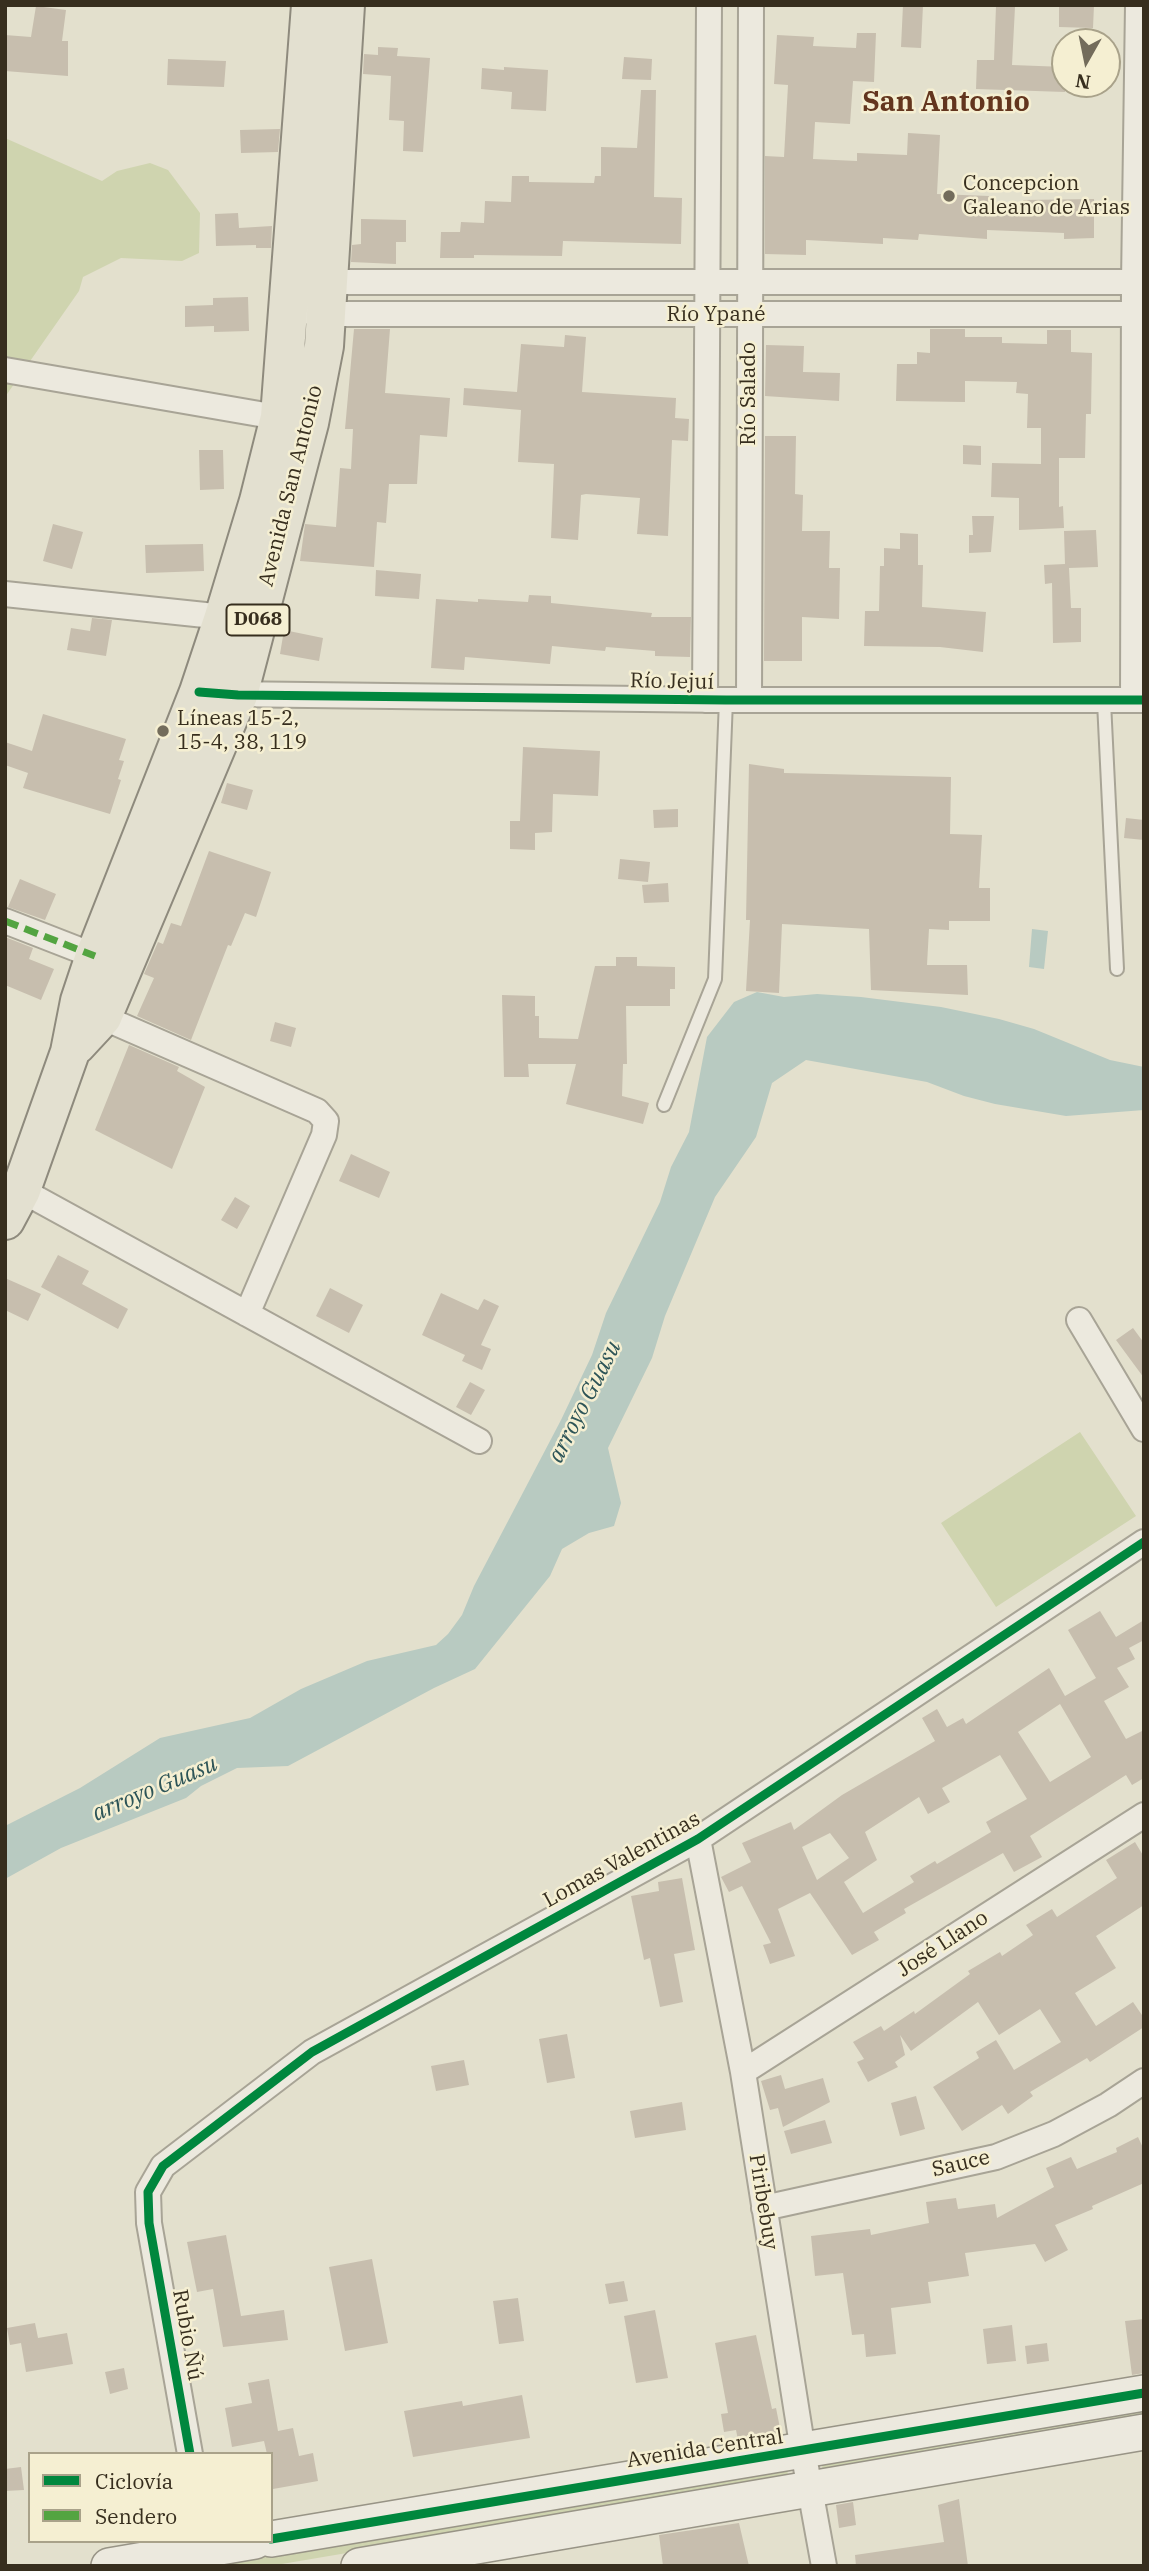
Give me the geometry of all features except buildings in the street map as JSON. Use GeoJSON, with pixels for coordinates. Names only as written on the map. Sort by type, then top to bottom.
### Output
{"type":"FeatureCollection","features":[{"type":"Feature","properties":{"kind":"main road","name":"Avenida San Antonio"},"geometry":{"type":"LineString","coordinates":[[308,297],[311,5]]}},
{"type":"Feature","properties":{"kind":"main road","name":"Avenida San Antonio"},"geometry":{"type":"LineString","coordinates":[[70,1052],[102,1017],[238,695],[295,420],[345,5]]}},
{"type":"Feature","properties":{"kind":"main road","name":"Avenida San Antonio"},"geometry":{"type":"LineString","coordinates":[[13,1205],[70,1052],[80,1001],[95,956],[199,692],[225,618],[259,500],[295,420]]}},
{"type":"Feature","properties":{"kind":"street","name":"Río Salado"},"geometry":{"type":"LineString","coordinates":[[709,5],[707,314],[727,700]]}},
{"type":"Feature","properties":{"kind":"street","name":"Río Salado"},"geometry":{"type":"LineString","coordinates":[[727,700],[750,315],[751,5]]}},
{"type":"Feature","properties":{"kind":"street"},"geometry":{"type":"LineString","coordinates":[[1138,5],[1139,700]]}},
{"type":"Feature","properties":{"kind":"street","name":"Río Ypané"},"geometry":{"type":"LineString","coordinates":[[308,297],[707,280],[1139,282]]}},
{"type":"Feature","properties":{"kind":"street","name":"Río Ypané"},"geometry":{"type":"LineString","coordinates":[[308,297],[750,315],[1139,314]]}},
{"type":"Feature","properties":{"kind":"street"},"geometry":{"type":"LineString","coordinates":[[5,370],[295,420]]}},
{"type":"Feature","properties":{"kind":"street"},"geometry":{"type":"LineString","coordinates":[[5,594],[225,618]]}},
{"type":"Feature","properties":{"kind":"street","name":"Río Jejuí"},"geometry":{"type":"LineString","coordinates":[[199,692],[238,695],[727,700],[1139,700]]}},
{"type":"Feature","properties":{"kind":"street"},"geometry":{"type":"LineString","coordinates":[[5,921],[95,956]]}},
{"type":"Feature","properties":{"kind":"street"},"geometry":{"type":"LineString","coordinates":[[102,1017],[317,1111],[326,1121],[324,1135],[247,1314]]}},
{"type":"Feature","properties":{"kind":"street"},"geometry":{"type":"LineString","coordinates":[[13,1205],[247,1314],[479,1441]]}},
{"type":"Feature","properties":{"kind":"street"},"geometry":{"type":"LineString","coordinates":[[1079,1320],[1144,1430]]}},
{"type":"Feature","properties":{"kind":"street","name":"Lomas Valentinas"},"geometry":{"type":"LineString","coordinates":[[149,2223],[148,2192],[163,2166],[312,2052],[698,1839],[1144,1542]]}},
{"type":"Feature","properties":{"kind":"street","name":"José Llano"},"geometry":{"type":"LineString","coordinates":[[743,2072],[1144,1815]]}},
{"type":"Feature","properties":{"kind":"street","name":"Piribebuy"},"geometry":{"type":"LineString","coordinates":[[698,1839],[743,2072],[803,2451],[824,2566]]}},
{"type":"Feature","properties":{"kind":"street","name":"Sauce"},"geometry":{"type":"LineString","coordinates":[[764,2208],[996,2157],[1054,2134],[1108,2105],[1144,2081]]}},
{"type":"Feature","properties":{"kind":"street","name":"Rubio Ñú"},"geometry":{"type":"LineString","coordinates":[[149,2223],[190,2452]]}},
{"type":"Feature","properties":{"kind":"street","name":"Avenida Central"},"geometry":{"type":"LineString","coordinates":[[273,2539],[1144,2393]]}},
{"type":"Feature","properties":{"kind":"street"},"geometry":{"type":"LineString","coordinates":[[359,2566],[1144,2432]]}},
{"type":"Feature","properties":{"kind":"street"},"geometry":{"type":"LineString","coordinates":[[109,2566],[156,2562],[206,2545],[230,2543]]}},
{"type":"Feature","properties":{"kind":"lane"},"geometry":{"type":"LineString","coordinates":[[664,1104],[715,979],[727,700]]}},
{"type":"Feature","properties":{"kind":"lane"},"geometry":{"type":"LineString","coordinates":[[1104,702],[1117,969]]}},
{"type":"Feature","properties":{"kind":"green space"},"geometry":{"type":"Polygon","coordinates":[[[5,138],[102,181],[117,171],[150,163],[168,170],[200,213],[199,253],[182,261],[121,258],[83,277],[79,291],[5,397],[5,138]]]}},
{"type":"Feature","properties":{"kind":"green space"},"geometry":{"type":"Polygon","coordinates":[[[1080,1432],[1136,1516],[996,1607],[941,1523],[1080,1432]]]}},
{"type":"Feature","properties":{"kind":"green space"},"geometry":{"type":"Polygon","coordinates":[[[1144,2406],[1144,2419],[825,2471],[822,2469],[823,2461],[1144,2406]]]}},
{"type":"Feature","properties":{"kind":"green space"},"geometry":{"type":"Polygon","coordinates":[[[787,2469],[788,2475],[784,2479],[270,2566],[191,2566],[787,2469]]]}},
{"type":"Feature","properties":{"kind":"water"},"geometry":{"type":"Polygon","coordinates":[[[1032,929],[1048,931],[1044,969],[1029,967],[1032,929]]]}},
{"type":"Feature","properties":{"kind":"water","name":"arroyo Guasu"},"geometry":{"type":"Polygon","coordinates":[[[757,992],[784,997],[817,994],[861,997],[941,1007],[1034,1029],[1110,1060],[1144,1067],[1144,1110],[1066,1116],[995,1104],[927,1082],[806,1060],[772,1083],[756,1137],[715,1197],[665,1316],[652,1358],[608,1448],[621,1503],[614,1526],[589,1533],[562,1549],[550,1576],[475,1669],[288,1766],[237,1768],[201,1786],[186,1798],[61,1848],[5,1879],[5,1826],[80,1788],[160,1738],[250,1718],[301,1689],[367,1661],[436,1645],[448,1634],[462,1615],[474,1586],[561,1420],[592,1355],[606,1313],[660,1202],[671,1167],[689,1132],[707,1037],[734,1002],[757,992]]]}},
{"type":"Feature","properties":{"kind":"marked path"},"geometry":{"type":"LineString","coordinates":[[5,921],[95,956]]}},
{"type":"Feature","properties":{"kind":"cycle path"},"geometry":{"type":"LineString","coordinates":[[199,692],[238,695],[726,700],[1144,700]]}},
{"type":"Feature","properties":{"kind":"cycle path"},"geometry":{"type":"LineString","coordinates":[[190,2452],[149,2223],[148,2192],[163,2166],[312,2052],[698,1839],[1144,1542]]}},
{"type":"Feature","properties":{"kind":"cycle path"},"geometry":{"type":"LineString","coordinates":[[273,2539],[1144,2393]]}},
{"type":"Feature","properties":{"kind":"place","name":"Concepcion Galeano de Arias"},"geometry":{"type":"Point","coordinates":[949,196]}},
{"type":"Feature","properties":{"kind":"place","name":"Líneas 15-2, 15-4, 38, 119"},"geometry":{"type":"Point","coordinates":[163,731]}},
{"type":"Feature","properties":{"kind":"district","name":"San Antonio"},"geometry":{"type":"Point","coordinates":[946,103]}}]}
